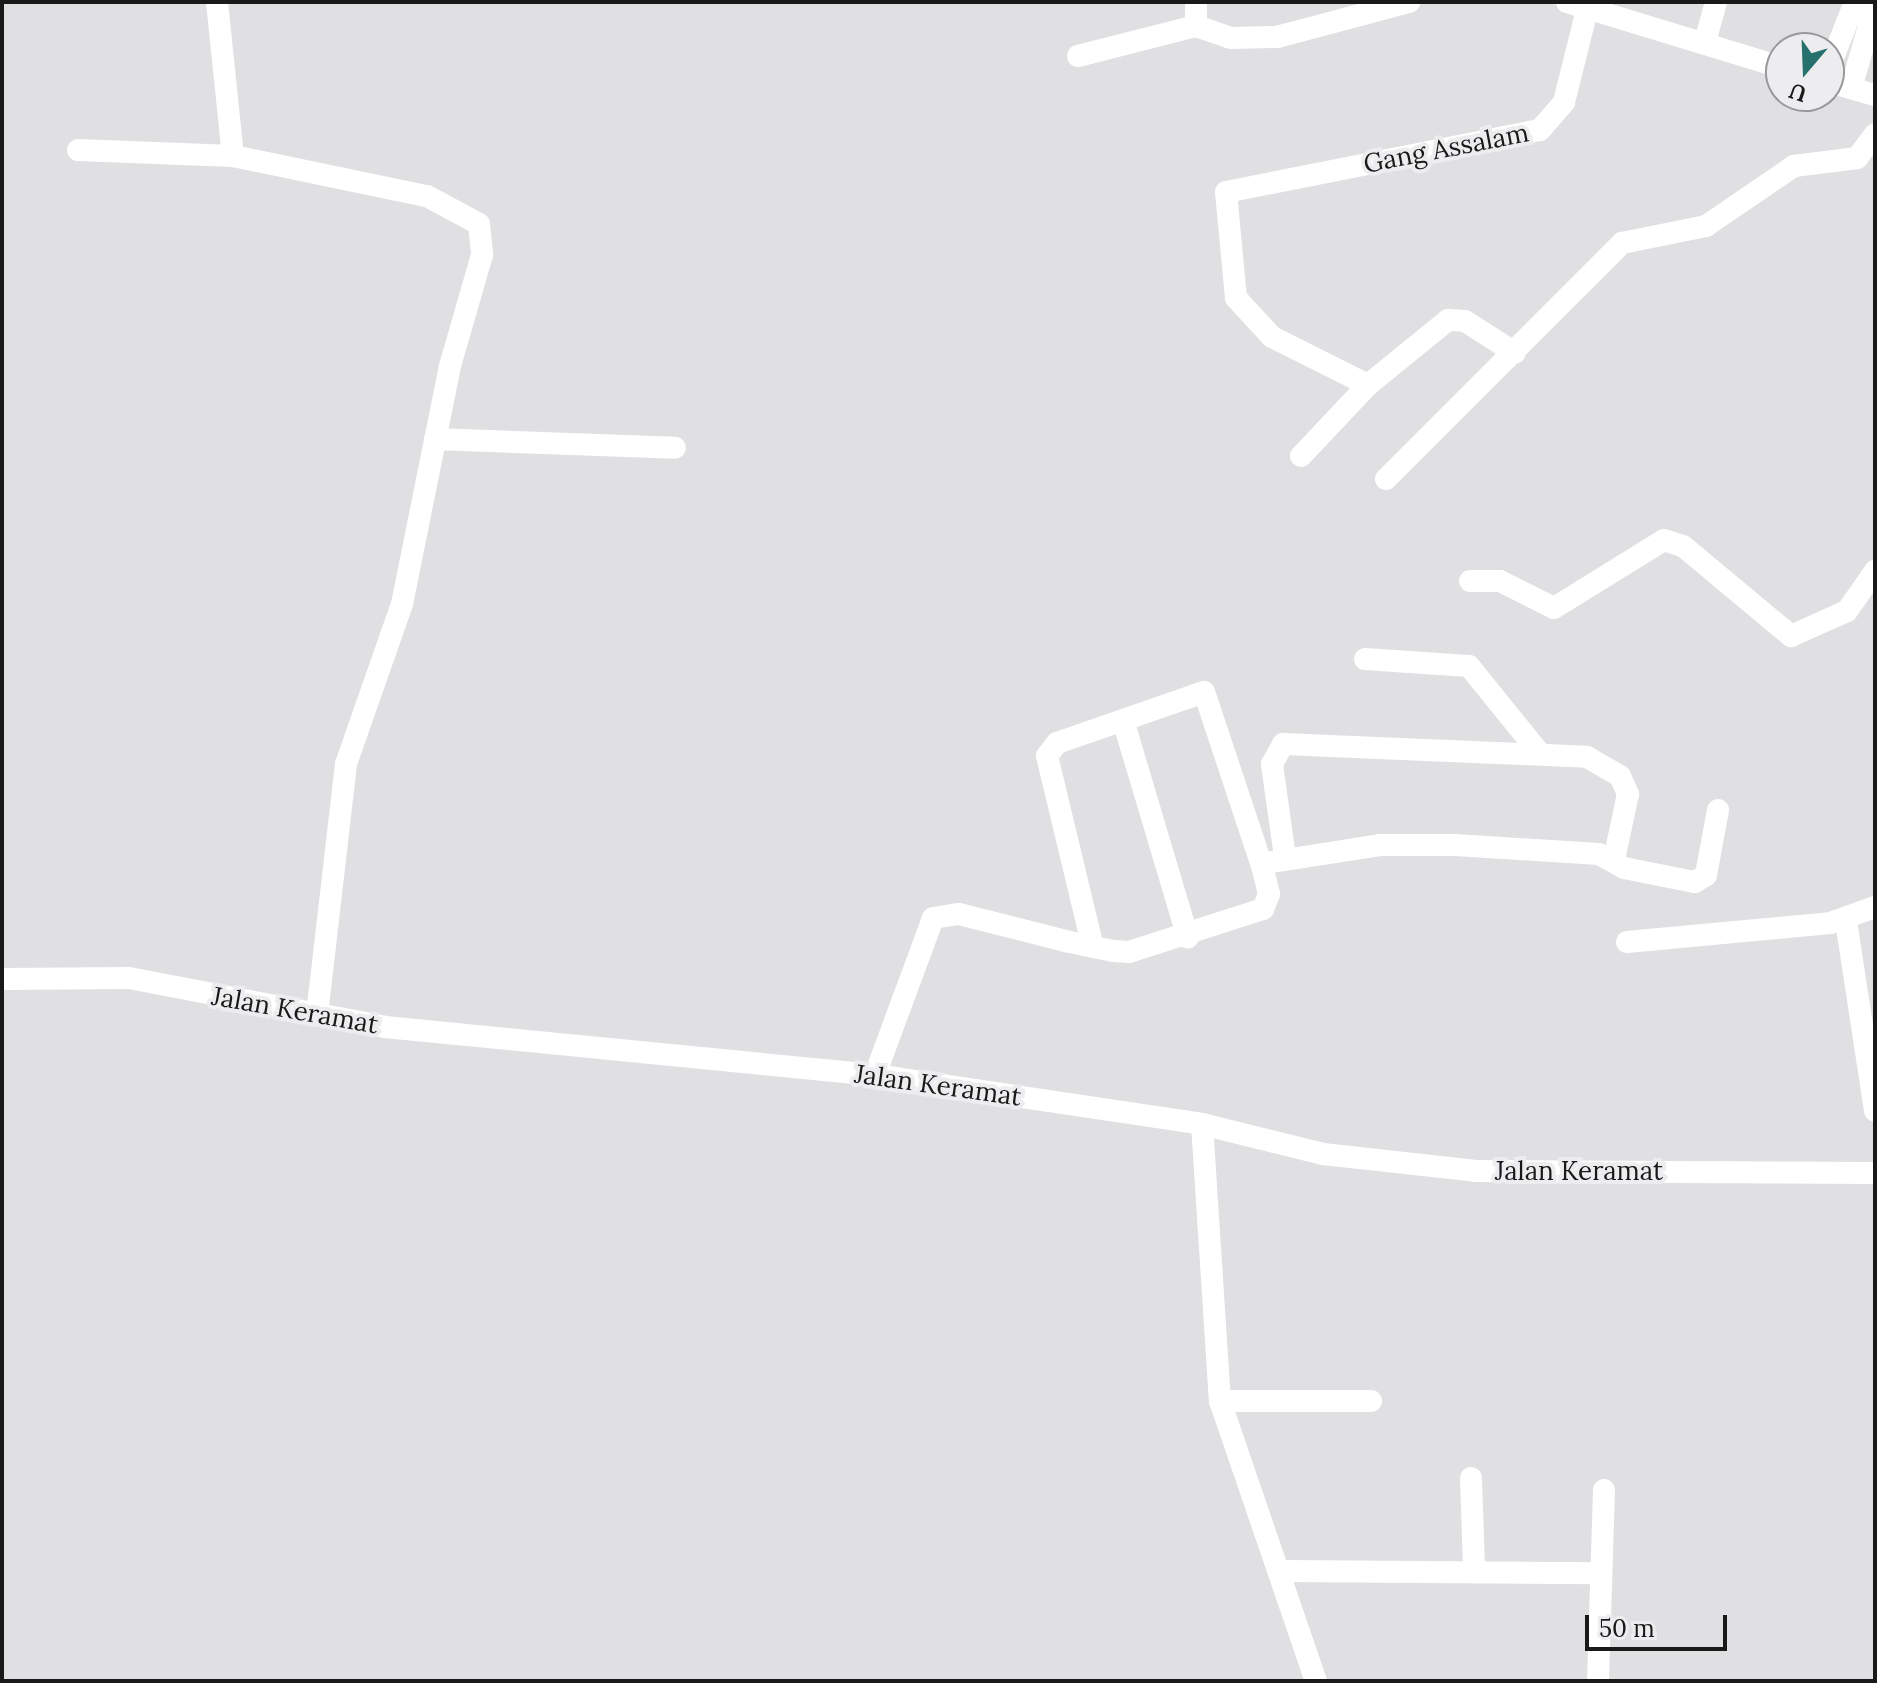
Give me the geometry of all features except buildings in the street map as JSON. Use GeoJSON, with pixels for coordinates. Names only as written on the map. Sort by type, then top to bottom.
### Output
{"type":"FeatureCollection","features":[{"type":"Feature","properties":{"kind":"street"},"geometry":{"type":"LineString","coordinates":[[217,2],[233,156]]}},
{"type":"Feature","properties":{"kind":"street"},"geometry":{"type":"LineString","coordinates":[[1196,2],[1196,26]]}},
{"type":"Feature","properties":{"kind":"street"},"geometry":{"type":"LineString","coordinates":[[1078,56],[1196,26],[1265,38],[1409,2]]}},
{"type":"Feature","properties":{"kind":"street"},"geometry":{"type":"LineString","coordinates":[[1705,42],[1716,2]]}},
{"type":"Feature","properties":{"kind":"street"},"geometry":{"type":"LineString","coordinates":[[1843,32],[1855,2]]}},
{"type":"Feature","properties":{"kind":"street"},"geometry":{"type":"LineString","coordinates":[[1581,4],[1765,62]]}},
{"type":"Feature","properties":{"kind":"street","name":"Gang Assalam"},"geometry":{"type":"LineString","coordinates":[[1368,385],[1272,337],[1236,298],[1224,196],[1229,189],[1540,130],[1564,102],[1581,4]]}},
{"type":"Feature","properties":{"kind":"street"},"geometry":{"type":"LineString","coordinates":[[1851,88],[1875,6]]}},
{"type":"Feature","properties":{"kind":"street"},"geometry":{"type":"LineString","coordinates":[[1845,86],[1875,95]]}},
{"type":"Feature","properties":{"kind":"street"},"geometry":{"type":"LineString","coordinates":[[1386,479],[1622,243],[1706,226],[1794,166],[1857,158],[1875,134]]}},
{"type":"Feature","properties":{"kind":"street"},"geometry":{"type":"LineString","coordinates":[[78,150],[233,156],[427,196],[472,214],[482,255],[435,439],[402,604],[346,764],[317,1015]]}},
{"type":"Feature","properties":{"kind":"street"},"geometry":{"type":"LineString","coordinates":[[1301,456],[1368,385],[1448,320],[1465,321],[1515,353]]}},
{"type":"Feature","properties":{"kind":"street"},"geometry":{"type":"LineString","coordinates":[[435,439],[675,448]]}},
{"type":"Feature","properties":{"kind":"street"},"geometry":{"type":"LineString","coordinates":[[1470,581],[1500,581],[1554,608],[1664,540],[1683,546],[1791,636],[1847,611],[1875,571]]}},
{"type":"Feature","properties":{"kind":"street"},"geometry":{"type":"LineString","coordinates":[[1365,659],[1469,666],[1541,755]]}},
{"type":"Feature","properties":{"kind":"street"},"geometry":{"type":"LineString","coordinates":[[875,1075],[933,918],[959,914],[1093,947],[1150,950],[1263,909],[1269,894],[1262,866],[1206,693],[1057,743],[1047,756],[1093,947]]}},
{"type":"Feature","properties":{"kind":"street"},"geometry":{"type":"LineString","coordinates":[[1123,720],[1188,938]]}},
{"type":"Feature","properties":{"kind":"street"},"geometry":{"type":"LineString","coordinates":[[1285,857],[1272,764],[1283,744],[1587,757],[1620,776],[1628,794],[1614,860]]}},
{"type":"Feature","properties":{"kind":"street"},"geometry":{"type":"LineString","coordinates":[[1262,866],[1285,857],[1455,845],[1614,860],[1703,880],[1718,810]]}},
{"type":"Feature","properties":{"kind":"street"},"geometry":{"type":"LineString","coordinates":[[1627,942],[1846,921],[1875,907]]}},
{"type":"Feature","properties":{"kind":"street"},"geometry":{"type":"LineString","coordinates":[[1846,921],[1875,1111]]}},
{"type":"Feature","properties":{"kind":"street","name":"Jalan Keramat"},"geometry":{"type":"LineString","coordinates":[[2,979],[129,978],[317,1015],[875,1075],[1202,1124],[1323,1154],[1476,1171],[1875,1173]]}},
{"type":"Feature","properties":{"kind":"street"},"geometry":{"type":"LineString","coordinates":[[1202,1124],[1220,1401],[1284,1571],[1316,1681]]}},
{"type":"Feature","properties":{"kind":"street"},"geometry":{"type":"LineString","coordinates":[[1220,1401],[1371,1401]]}},
{"type":"Feature","properties":{"kind":"street"},"geometry":{"type":"LineString","coordinates":[[1471,1478],[1474,1567]]}},
{"type":"Feature","properties":{"kind":"street"},"geometry":{"type":"LineString","coordinates":[[1598,1681],[1604,1490]]}},
{"type":"Feature","properties":{"kind":"street"},"geometry":{"type":"LineString","coordinates":[[1284,1571],[1474,1567],[1599,1573]]}}]}
